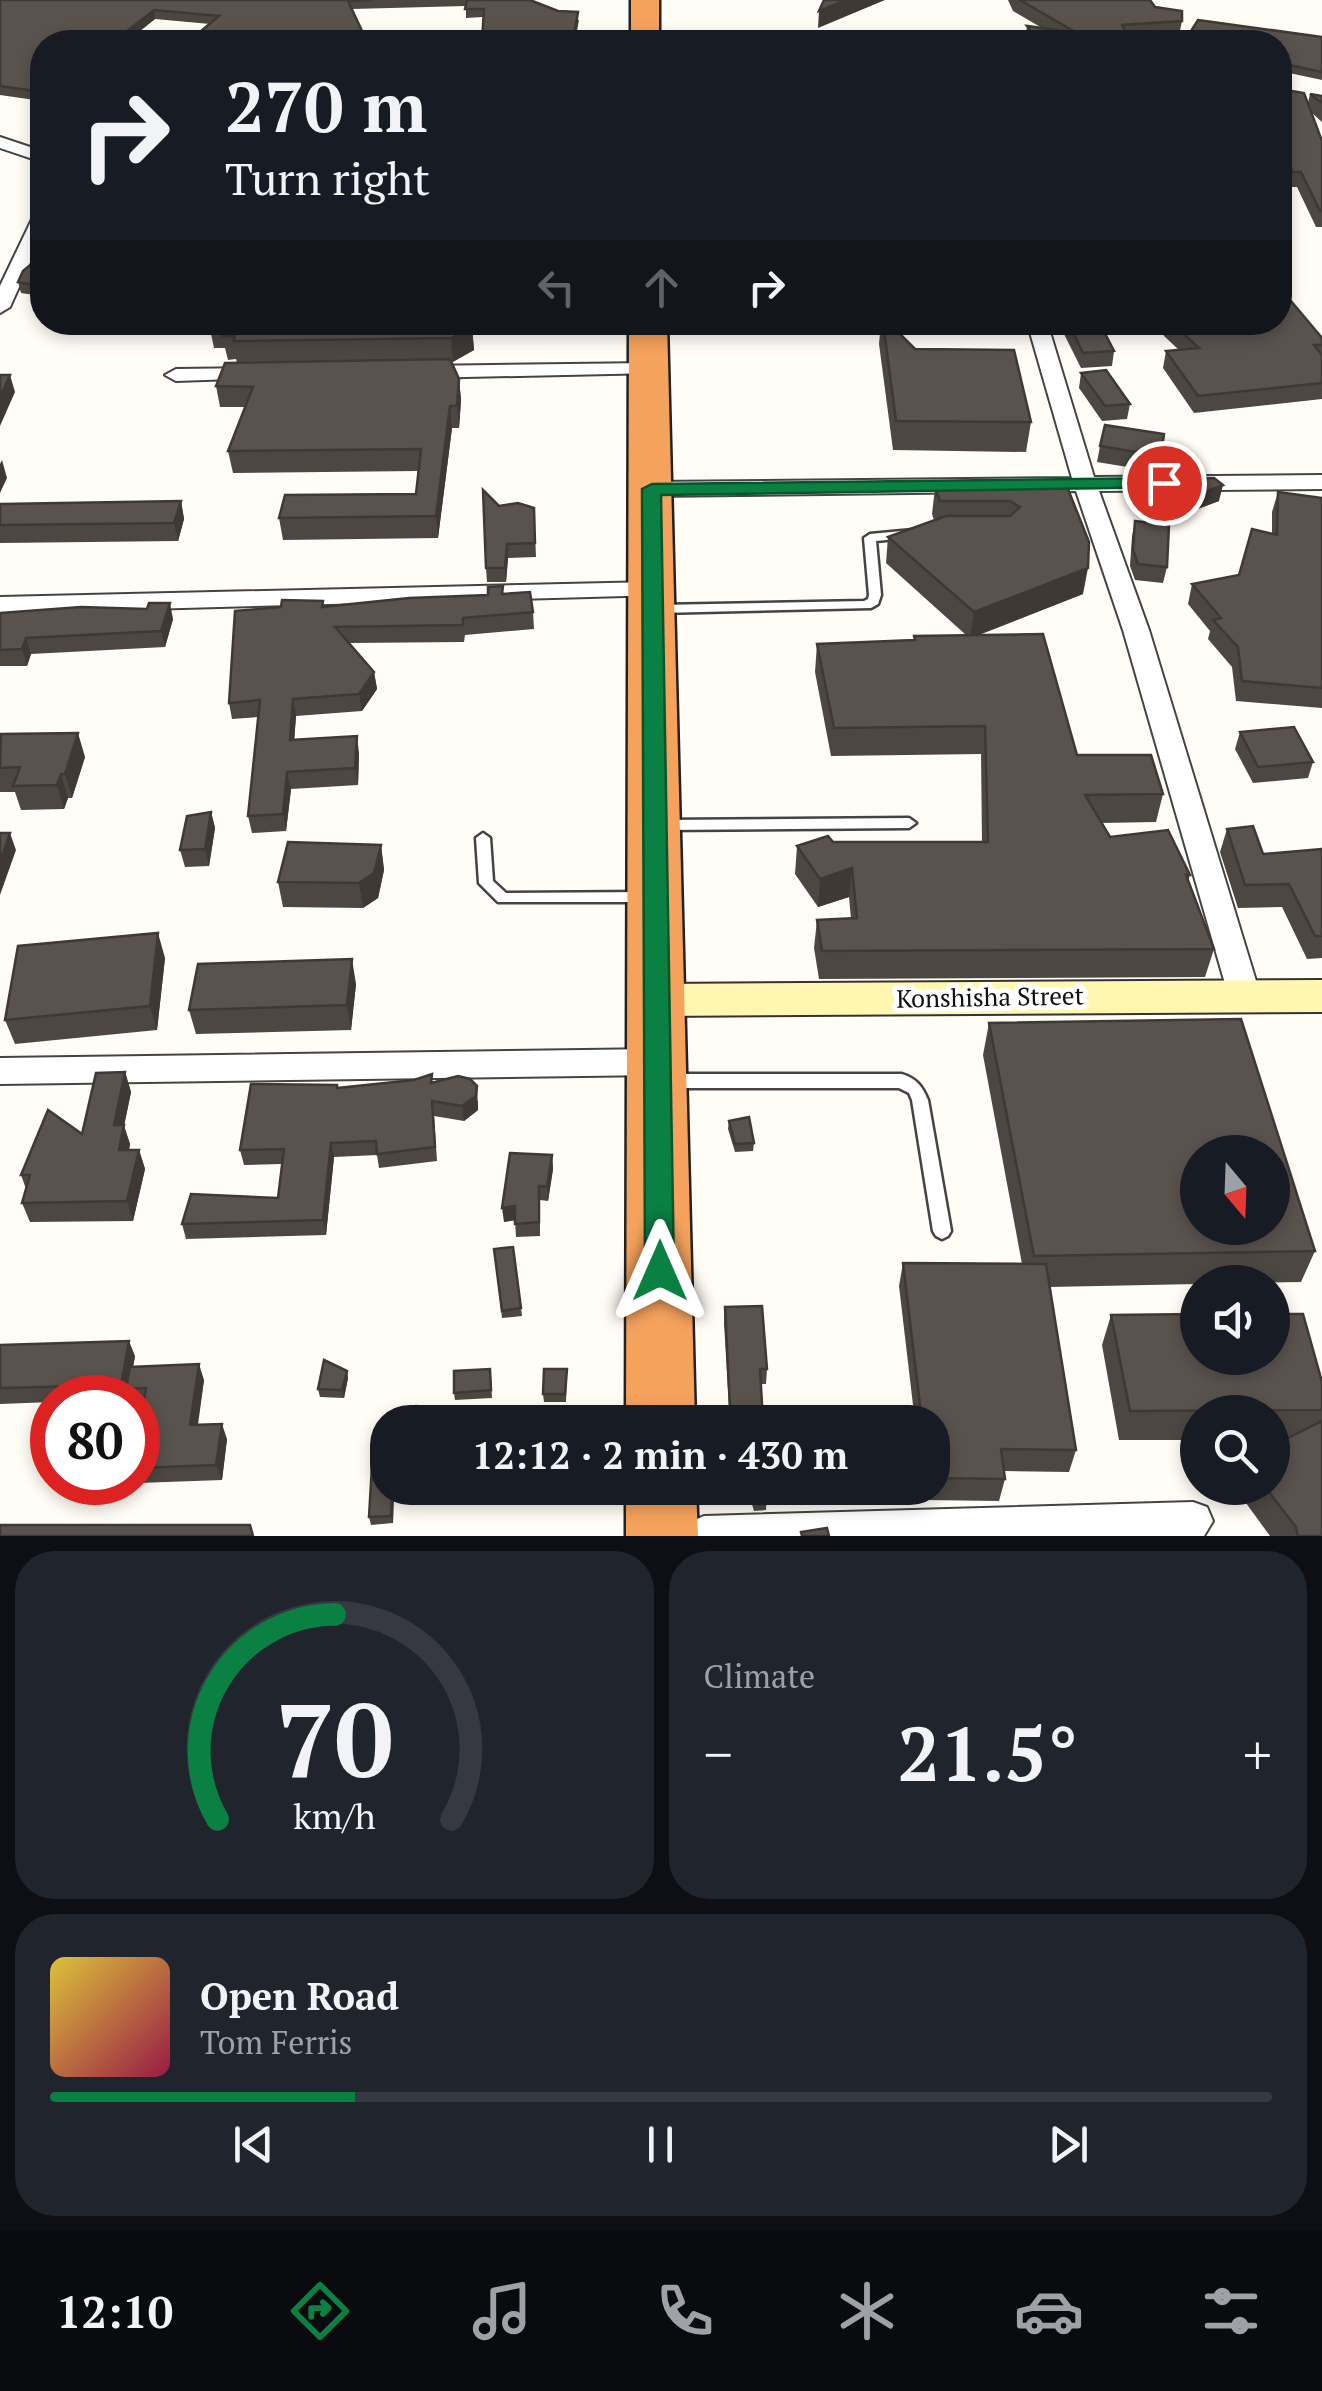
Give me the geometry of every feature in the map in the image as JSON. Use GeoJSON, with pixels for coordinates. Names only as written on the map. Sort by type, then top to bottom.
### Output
{"type":"FeatureCollection","features":[{"type":"Feature","properties":{"kind":"highway"},"geometry":{"type":"LineString","coordinates":[[645,0],[645,30]]}},
{"type":"Feature","properties":{"kind":"highway"},"geometry":{"type":"LineString","coordinates":[[649,346],[661,1405]]}},
{"type":"Feature","properties":{"kind":"highway"},"geometry":{"type":"LineString","coordinates":[[661,1505],[662,1536]]}},
{"type":"Feature","properties":{"kind":"street"},"geometry":{"type":"LineString","coordinates":[[5,147],[30,154]]}},
{"type":"Feature","properties":{"kind":"street"},"geometry":{"type":"LineString","coordinates":[[0,307],[30,243]]}},
{"type":"Feature","properties":{"kind":"street"},"geometry":{"type":"LineString","coordinates":[[1042,335],[1086,484],[1136,630],[1244,994]]}},
{"type":"Feature","properties":{"kind":"street"},"geometry":{"type":"LineString","coordinates":[[394,372],[649,346]]}},
{"type":"Feature","properties":{"kind":"street"},"geometry":{"type":"LineString","coordinates":[[176,375],[275,374]]}},
{"type":"Feature","properties":{"kind":"street"},"geometry":{"type":"LineString","coordinates":[[652,489],[1322,482]]}},
{"type":"Feature","properties":{"kind":"street"},"geometry":{"type":"LineString","coordinates":[[0,605],[653,600]]}},
{"type":"Feature","properties":{"kind":"street","name":"Konshisha Street"},"geometry":{"type":"LineString","coordinates":[[658,1000],[1244,994],[1321,999]]}},
{"type":"Feature","properties":{"kind":"street"},"geometry":{"type":"LineString","coordinates":[[0,1071],[658,1072]]}},
{"type":"Feature","properties":{"kind":"street"},"geometry":{"type":"LineString","coordinates":[[704,1536],[1193,1521]]}},
{"type":"Feature","properties":{"kind":"lane"},"geometry":{"type":"LineString","coordinates":[[653,600],[867,605],[875,595],[870,538],[926,534]]}},
{"type":"Feature","properties":{"kind":"lane"},"geometry":{"type":"LineString","coordinates":[[656,825],[909,823]]}},
{"type":"Feature","properties":{"kind":"lane"},"geometry":{"type":"LineString","coordinates":[[483,838],[486,884],[503,898],[657,896]]}},
{"type":"Feature","properties":{"kind":"lane"},"geometry":{"type":"LineString","coordinates":[[658,1072],[902,1081],[915,1089],[920,1100],[942,1231]]}},
{"type":"Feature","properties":{"kind":"building"},"geometry":{"type":"Polygon","coordinates":[[[0,0],[371,0],[348,1],[362,30],[202,30],[219,16],[154,10],[128,30],[30,30],[30,90],[0,86],[0,0]]]}},
{"type":"Feature","properties":{"kind":"building"},"geometry":{"type":"Polygon","coordinates":[[[467,0],[530,0],[558,11],[578,12],[575,30],[483,30],[484,9],[465,9],[467,0]]]}},
{"type":"Feature","properties":{"kind":"building"},"geometry":{"type":"Polygon","coordinates":[[[824,0],[846,0],[819,11],[824,0]]]}},
{"type":"Feature","properties":{"kind":"building"},"geometry":{"type":"Polygon","coordinates":[[[1020,0],[1150,0],[1155,7],[1182,11],[1182,21],[1122,25],[1124,30],[1072,30],[1020,0]]]}},
{"type":"Feature","properties":{"kind":"building"},"geometry":{"type":"Polygon","coordinates":[[[1198,20],[1271,30],[1192,30],[1198,20]]]}},
{"type":"Feature","properties":{"kind":"building"},"geometry":{"type":"Polygon","coordinates":[[[1292,33],[1322,37],[1322,72],[1292,66],[1292,33]]]}},
{"type":"Feature","properties":{"kind":"building"},"geometry":{"type":"Polygon","coordinates":[[[1292,91],[1304,93],[1322,141],[1322,211],[1301,172],[1293,172],[1292,91]]]}},
{"type":"Feature","properties":{"kind":"building"},"geometry":{"type":"Polygon","coordinates":[[[30,265],[30,284],[18,282],[30,265]]]}},
{"type":"Feature","properties":{"kind":"building"},"geometry":{"type":"Polygon","coordinates":[[[1292,302],[1322,338],[1322,345],[1314,345],[1322,355],[1322,383],[1198,396],[1166,351],[1199,348],[1185,335],[1292,335],[1292,302]]]}},
{"type":"Feature","properties":{"kind":"building"},"geometry":{"type":"Polygon","coordinates":[[[457,335],[233,341],[235,336],[223,336],[457,335]]]}},
{"type":"Feature","properties":{"kind":"building"},"geometry":{"type":"Polygon","coordinates":[[[885,335],[901,335],[915,349],[1014,350],[1031,422],[896,421],[885,335]]]}},
{"type":"Feature","properties":{"kind":"building"},"geometry":{"type":"Polygon","coordinates":[[[1074,335],[1106,335],[1114,351],[1083,353],[1074,335]]]}},
{"type":"Feature","properties":{"kind":"building"},"geometry":{"type":"Polygon","coordinates":[[[450,359],[459,379],[457,406],[450,406],[436,516],[279,518],[285,495],[416,494],[421,449],[228,451],[253,387],[216,386],[225,363],[450,359]]]}},
{"type":"Feature","properties":{"kind":"building"},"geometry":{"type":"Polygon","coordinates":[[[1106,370],[1130,404],[1105,406],[1081,373],[1106,370]]]}},
{"type":"Feature","properties":{"kind":"building"},"geometry":{"type":"Polygon","coordinates":[[[0,375],[10,375],[0,398],[0,375]]]}},
{"type":"Feature","properties":{"kind":"building"},"geometry":{"type":"Polygon","coordinates":[[[1105,425],[1164,434],[1161,456],[1100,446],[1105,425]]]}},
{"type":"Feature","properties":{"kind":"building"},"geometry":{"type":"Polygon","coordinates":[[[1214,478],[1223,485],[1172,504],[1144,484],[1158,479],[1214,478]]]}},
{"type":"Feature","properties":{"kind":"building"},"geometry":{"type":"Polygon","coordinates":[[[1066,484],[1089,542],[1088,568],[974,612],[888,537],[946,516],[1010,516],[1020,507],[1010,501],[940,501],[935,488],[1066,484]]]}},
{"type":"Feature","properties":{"kind":"building"},"geometry":{"type":"Polygon","coordinates":[[[483,490],[499,506],[518,503],[534,508],[535,543],[507,544],[505,568],[486,568],[483,490]]]}},
{"type":"Feature","properties":{"kind":"building"},"geometry":{"type":"Polygon","coordinates":[[[1278,492],[1322,498],[1322,688],[1242,681],[1238,647],[1213,620],[1221,618],[1192,584],[1239,575],[1252,529],[1277,535],[1278,492]]]}},
{"type":"Feature","properties":{"kind":"building"},"geometry":{"type":"Polygon","coordinates":[[[181,501],[174,523],[0,525],[0,504],[181,501]]]}},
{"type":"Feature","properties":{"kind":"building"},"geometry":{"type":"Polygon","coordinates":[[[1135,521],[1169,525],[1167,567],[1138,564],[1133,550],[1135,521]]]}},
{"type":"Feature","properties":{"kind":"building"},"geometry":{"type":"Polygon","coordinates":[[[503,586],[502,594],[530,592],[533,612],[463,618],[463,625],[335,627],[374,672],[359,694],[293,699],[290,740],[357,736],[355,768],[287,772],[283,814],[248,816],[260,700],[229,703],[235,611],[281,607],[282,600],[323,601],[322,607],[488,595],[488,587],[503,586]]]}},
{"type":"Feature","properties":{"kind":"building"},"geometry":{"type":"Polygon","coordinates":[[[149,603],[170,603],[161,631],[26,638],[22,649],[0,650],[0,613],[81,607],[147,609],[149,603]]]}},
{"type":"Feature","properties":{"kind":"building"},"geometry":{"type":"Polygon","coordinates":[[[1043,634],[1077,755],[1151,755],[1163,794],[1085,795],[1110,837],[1168,830],[1190,875],[1186,875],[1214,949],[822,951],[817,920],[857,918],[852,868],[820,879],[797,846],[828,836],[833,842],[988,842],[985,726],[834,728],[817,644],[915,640],[914,636],[1043,634]]]}},
{"type":"Feature","properties":{"kind":"building"},"geometry":{"type":"Polygon","coordinates":[[[1294,727],[1313,762],[1258,767],[1240,732],[1294,727]]]}},
{"type":"Feature","properties":{"kind":"building"},"geometry":{"type":"Polygon","coordinates":[[[78,733],[65,774],[61,774],[57,785],[13,786],[20,767],[0,768],[1,734],[78,733]]]}},
{"type":"Feature","properties":{"kind":"building"},"geometry":{"type":"Polygon","coordinates":[[[211,812],[205,849],[180,850],[187,816],[211,812]]]}},
{"type":"Feature","properties":{"kind":"building"},"geometry":{"type":"Polygon","coordinates":[[[1253,826],[1263,854],[1322,849],[1322,936],[1315,936],[1289,884],[1245,885],[1227,829],[1253,826]]]}},
{"type":"Feature","properties":{"kind":"building"},"geometry":{"type":"Polygon","coordinates":[[[0,833],[10,833],[0,862],[0,833]]]}},
{"type":"Feature","properties":{"kind":"building"},"geometry":{"type":"Polygon","coordinates":[[[288,842],[381,845],[374,873],[359,883],[278,882],[288,842]]]}},
{"type":"Feature","properties":{"kind":"building"},"geometry":{"type":"Polygon","coordinates":[[[158,933],[150,1006],[5,1020],[18,946],[158,933]]]}},
{"type":"Feature","properties":{"kind":"building"},"geometry":{"type":"Polygon","coordinates":[[[352,959],[347,1005],[189,1010],[198,964],[352,959]]]}},
{"type":"Feature","properties":{"kind":"building"},"geometry":{"type":"Polygon","coordinates":[[[1241,1019],[1278,1135],[1180,1135],[1180,1245],[1290,1245],[1290,1173],[1315,1251],[1034,1256],[989,1023],[1241,1019]]]}},
{"type":"Feature","properties":{"kind":"building"},"geometry":{"type":"Polygon","coordinates":[[[125,1072],[114,1125],[124,1125],[119,1150],[139,1150],[127,1201],[22,1203],[30,1175],[21,1175],[48,1110],[82,1134],[96,1073],[125,1072]]]}},
{"type":"Feature","properties":{"kind":"building"},"geometry":{"type":"Polygon","coordinates":[[[432,1074],[431,1083],[458,1076],[470,1079],[477,1086],[476,1096],[462,1106],[432,1101],[435,1147],[377,1154],[376,1141],[331,1143],[323,1220],[182,1224],[191,1194],[278,1198],[284,1149],[240,1150],[251,1084],[337,1088],[414,1080],[432,1074]]]}},
{"type":"Feature","properties":{"kind":"building"},"geometry":{"type":"Polygon","coordinates":[[[749,1117],[754,1143],[735,1144],[729,1121],[749,1117]]]}},
{"type":"Feature","properties":{"kind":"building"},"geometry":{"type":"Polygon","coordinates":[[[510,1153],[552,1155],[547,1187],[539,1186],[539,1222],[515,1224],[515,1206],[502,1208],[510,1153]]]}},
{"type":"Feature","properties":{"kind":"building"},"geometry":{"type":"Polygon","coordinates":[[[513,1247],[521,1308],[502,1311],[494,1249],[513,1247]]]}},
{"type":"Feature","properties":{"kind":"building"},"geometry":{"type":"Polygon","coordinates":[[[903,1263],[1046,1264],[1076,1450],[1001,1449],[1005,1479],[950,1478],[950,1405],[920,1405],[903,1263]]]}},
{"type":"Feature","properties":{"kind":"building"},"geometry":{"type":"Polygon","coordinates":[[[762,1306],[767,1369],[760,1369],[762,1405],[730,1405],[725,1307],[762,1306]]]}},
{"type":"Feature","properties":{"kind":"building"},"geometry":{"type":"Polygon","coordinates":[[[1180,1314],[1180,1375],[1290,1375],[1290,1314],[1303,1314],[1322,1382],[1322,1410],[1290,1410],[1290,1395],[1180,1395],[1180,1411],[1130,1411],[1111,1315],[1180,1314]]]}},
{"type":"Feature","properties":{"kind":"building"},"geometry":{"type":"Polygon","coordinates":[[[129,1341],[123,1375],[30,1375],[30,1387],[0,1388],[0,1345],[129,1341]]]}},
{"type":"Feature","properties":{"kind":"building"},"geometry":{"type":"Polygon","coordinates":[[[324,1360],[347,1371],[342,1390],[318,1389],[324,1360]]]}},
{"type":"Feature","properties":{"kind":"building"},"geometry":{"type":"Polygon","coordinates":[[[199,1364],[190,1425],[222,1424],[216,1465],[160,1467],[160,1375],[129,1375],[130,1367],[199,1364]]]}},
{"type":"Feature","properties":{"kind":"building"},"geometry":{"type":"Polygon","coordinates":[[[490,1369],[491,1390],[454,1393],[454,1371],[490,1369]]]}},
{"type":"Feature","properties":{"kind":"building"},"geometry":{"type":"Polygon","coordinates":[[[544,1369],[567,1369],[565,1394],[543,1394],[544,1369]]]}},
{"type":"Feature","properties":{"kind":"building"},"geometry":{"type":"Polygon","coordinates":[[[1322,1421],[1322,1536],[1298,1536],[1279,1505],[1290,1505],[1290,1437],[1322,1421]]]}},
{"type":"Feature","properties":{"kind":"building"},"geometry":{"type":"Polygon","coordinates":[[[370,1500],[370,1505],[391,1505],[391,1516],[369,1517],[370,1500]]]}},
{"type":"Feature","properties":{"kind":"building"},"geometry":{"type":"Polygon","coordinates":[[[0,1525],[250,1525],[253,1536],[0,1536],[0,1525]]]}},
{"type":"Feature","properties":{"kind":"building"},"geometry":{"type":"Polygon","coordinates":[[[827,1528],[829,1536],[802,1536],[801,1532],[827,1528]]]}},
{"type":"Feature","properties":{"kind":"route"},"geometry":{"type":"LineString","coordinates":[[660,1271],[652,489],[1164,483]]}}]}
